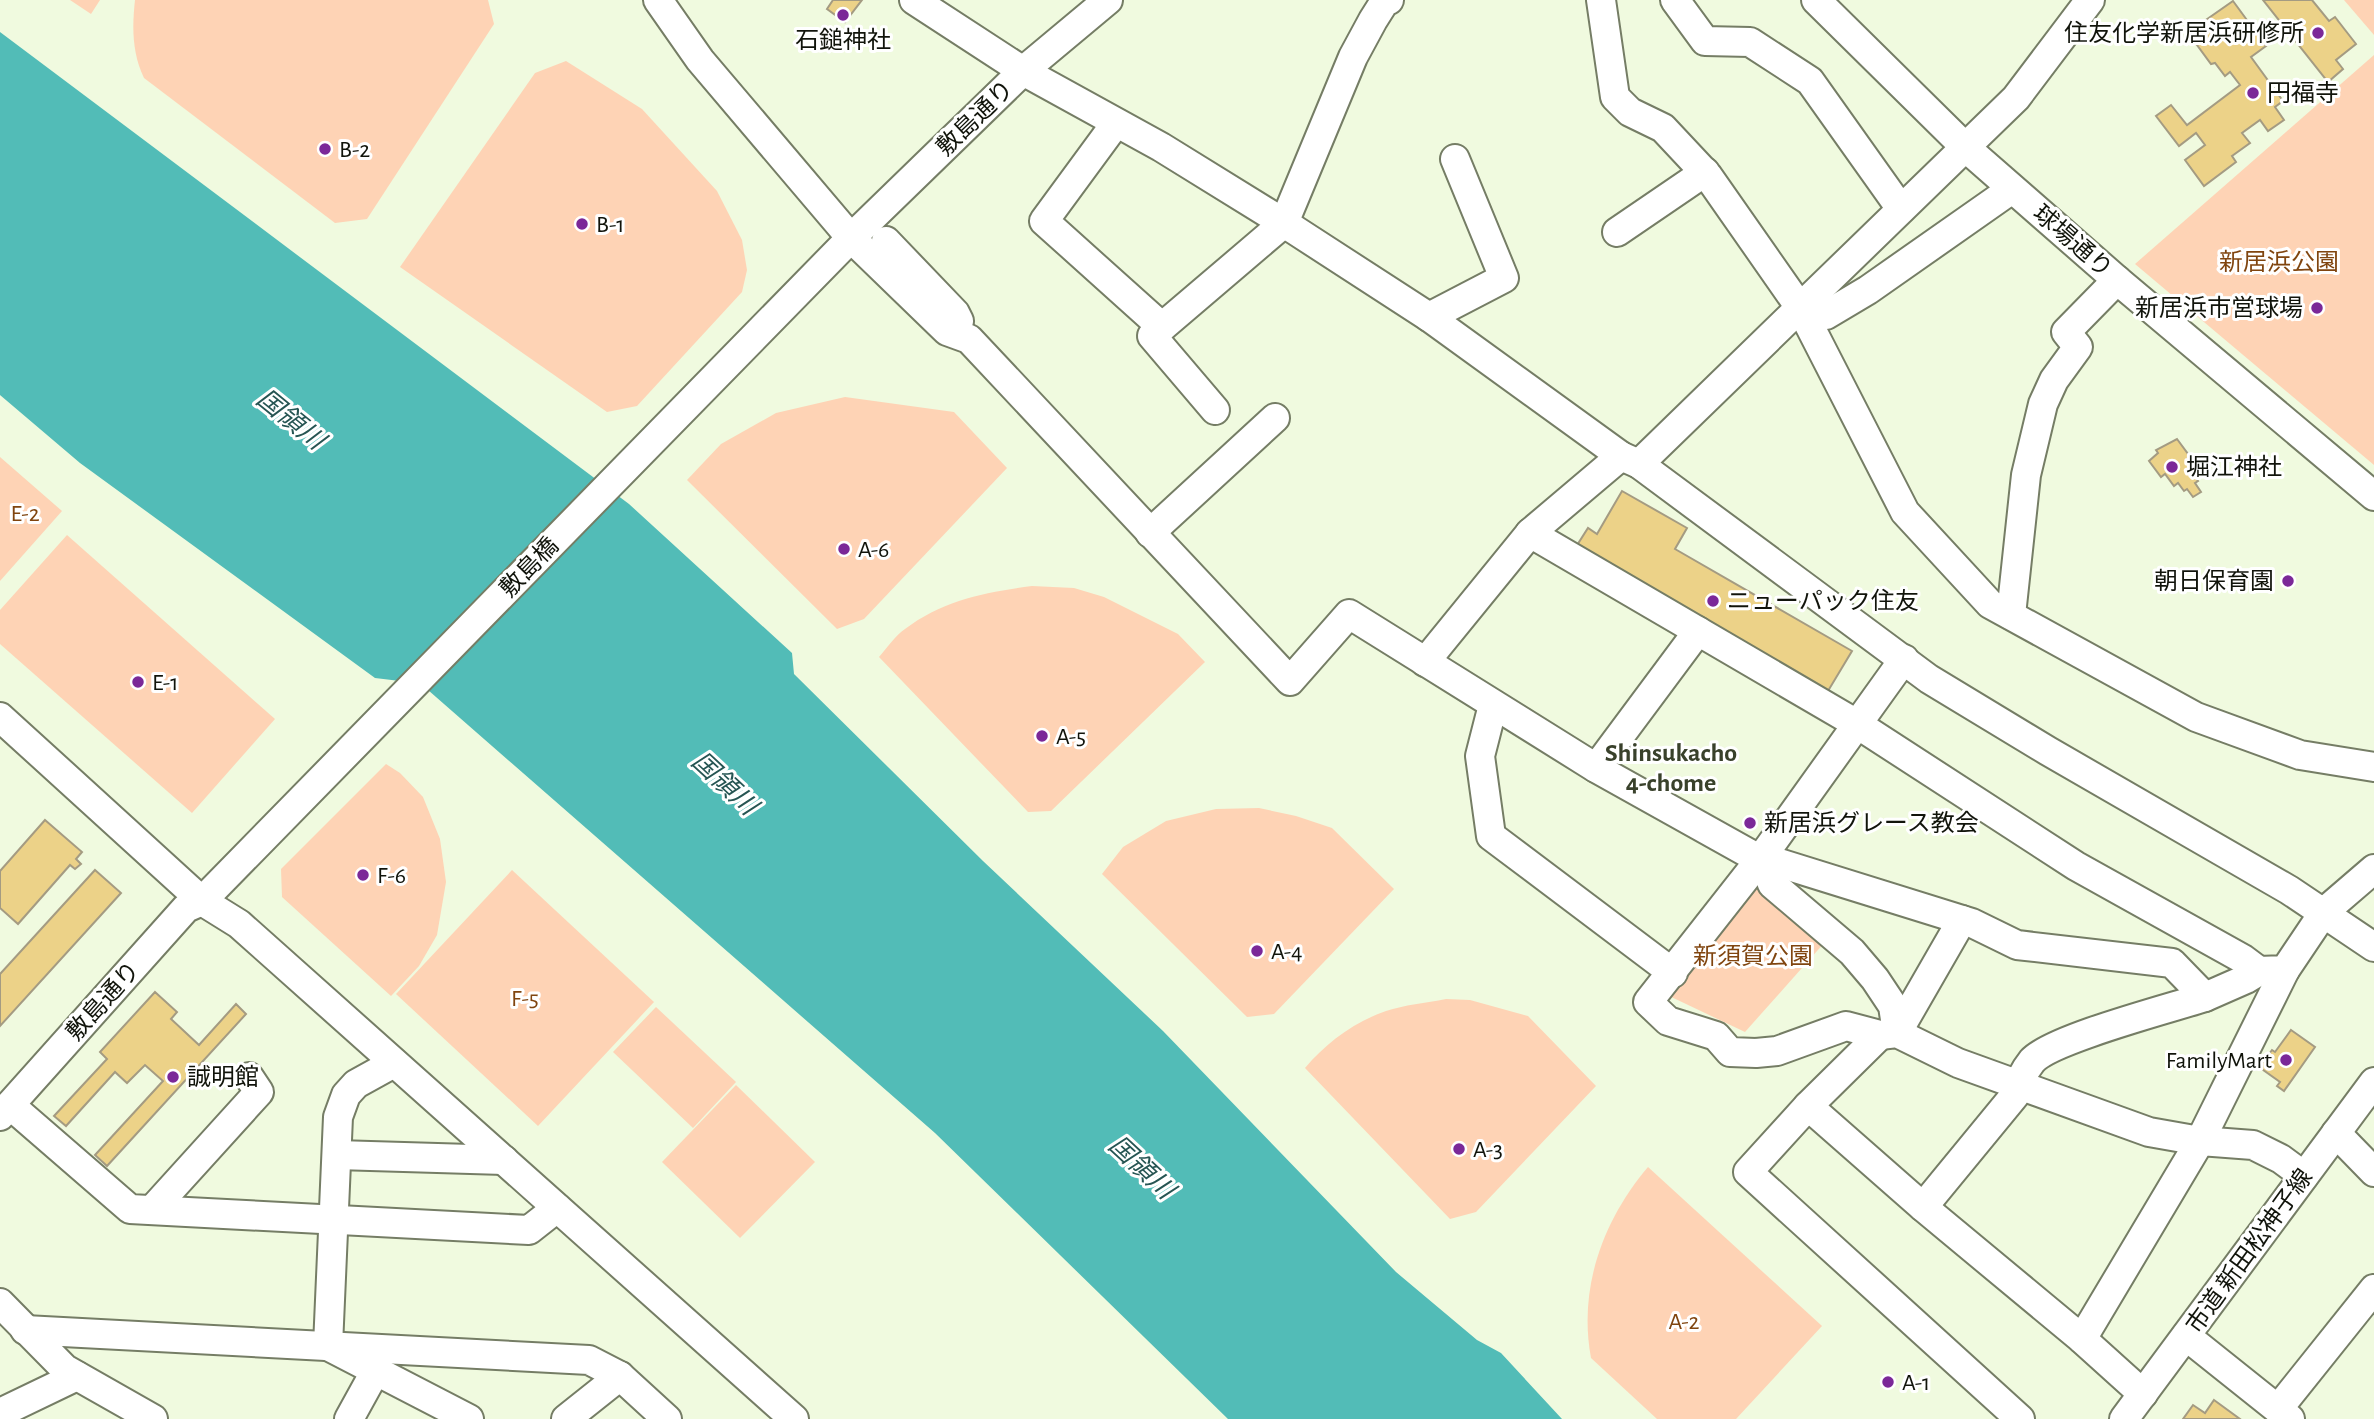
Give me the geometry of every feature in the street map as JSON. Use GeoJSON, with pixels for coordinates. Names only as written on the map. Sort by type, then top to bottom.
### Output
{"type":"FeatureCollection","features":[{"type":"Feature","properties":{"kind":"street"},"geometry":{"type":"LineString","coordinates":[[658,0],[700,60],[849,240],[947,331],[969,339]]}},
{"type":"Feature","properties":{"kind":"street"},"geometry":{"type":"LineString","coordinates":[[914,0],[1023,71],[1161,147],[1429,317],[1929,679],[2289,890],[2374,947]]}},
{"type":"Feature","properties":{"kind":"street","name":"敷島通り"},"geometry":{"type":"LineString","coordinates":[[849,240],[1023,71],[1108,0]]}},
{"type":"Feature","properties":{"kind":"street"},"geometry":{"type":"LineString","coordinates":[[1216,410],[1152,336],[1284,223],[1353,57],[1386,0]]}},
{"type":"Feature","properties":{"kind":"street"},"geometry":{"type":"LineString","coordinates":[[1601,0],[1615,97],[1630,112],[1663,128],[1705,172],[1804,313],[1905,512],[1990,604],[2196,717],[2300,755],[2374,767]]}},
{"type":"Feature","properties":{"kind":"street"},"geometry":{"type":"LineString","coordinates":[[1675,0],[1705,41],[1750,42],[1810,81],[1901,209]]}},
{"type":"Feature","properties":{"kind":"street","name":"球場通り"},"geometry":{"type":"LineString","coordinates":[[1816,0],[1965,147],[2012,189],[2374,496]]}},
{"type":"Feature","properties":{"kind":"street"},"geometry":{"type":"LineString","coordinates":[[1425,662],[1530,533],[1630,460],[1804,313],[1901,209],[2016,98],[2081,4]]}},
{"type":"Feature","properties":{"kind":"street"},"geometry":{"type":"LineString","coordinates":[[1115,123],[1044,221],[1162,327]]}},
{"type":"Feature","properties":{"kind":"street"},"geometry":{"type":"LineString","coordinates":[[1429,317],[1504,278],[1455,159]]}},
{"type":"Feature","properties":{"kind":"street"},"geometry":{"type":"LineString","coordinates":[[1617,232],[1705,172]]}},
{"type":"Feature","properties":{"kind":"street"},"geometry":{"type":"LineString","coordinates":[[1804,313],[1826,315],[1868,290],[2012,189]]}},
{"type":"Feature","properties":{"kind":"street","name":"敷島橋"},"geometry":{"type":"LineString","coordinates":[[206,896],[849,240]]}},
{"type":"Feature","properties":{"kind":"street"},"geometry":{"type":"LineString","coordinates":[[886,241],[955,313],[969,339],[1290,681],[1349,614],[1596,768],[1750,854],[1962,920],[2017,945],[2172,963],[2205,997]]}},
{"type":"Feature","properties":{"kind":"street"},"geometry":{"type":"LineString","coordinates":[[2011,615],[2026,475],[2043,404],[2054,380],[2078,347],[2066,332],[2117,280]]}},
{"type":"Feature","properties":{"kind":"street"},"geometry":{"type":"LineString","coordinates":[[1150,533],[1275,418]]}},
{"type":"Feature","properties":{"kind":"street"},"geometry":{"type":"LineString","coordinates":[[1530,533],[1857,724],[2076,866],[2243,959],[2272,971]]}},
{"type":"Feature","properties":{"kind":"street"},"geometry":{"type":"LineString","coordinates":[[1596,768],[1698,631]]}},
{"type":"Feature","properties":{"kind":"street"},"geometry":{"type":"LineString","coordinates":[[1904,659],[1762,858],[1648,1002],[1668,1021],[1716,1036],[1730,1052],[1777,1051],[1846,1027],[1888,1034],[1958,1063],[2149,1132],[2200,1141],[2253,1145],[2281,1159],[2304,1176]]}},
{"type":"Feature","properties":{"kind":"street"},"geometry":{"type":"LineString","coordinates":[[1493,705],[1480,756],[1491,835],[1673,973]]}},
{"type":"Feature","properties":{"kind":"street"},"geometry":{"type":"LineString","coordinates":[[0,717],[239,924],[794,1419]]}},
{"type":"Feature","properties":{"kind":"street"},"geometry":{"type":"LineString","coordinates":[[1762,858],[1772,884],[1852,952],[1875,979],[1893,1006],[1888,1034]]}},
{"type":"Feature","properties":{"kind":"street"},"geometry":{"type":"LineString","coordinates":[[2082,1339],[2200,1141],[2272,971],[2324,912],[2374,869]]}},
{"type":"Feature","properties":{"kind":"street","name":"敷島通り"},"geometry":{"type":"LineString","coordinates":[[5,1110],[186,908],[206,896]]}},
{"type":"Feature","properties":{"kind":"street"},"geometry":{"type":"LineString","coordinates":[[1962,920],[1888,1034],[1808,1106],[1748,1172],[2020,1419]]}},
{"type":"Feature","properties":{"kind":"street"},"geometry":{"type":"LineString","coordinates":[[1923,1207],[2015,1095],[2033,1060],[2066,1041],[2205,997],[2272,971]]}},
{"type":"Feature","properties":{"kind":"street"},"geometry":{"type":"LineString","coordinates":[[328,1346],[338,1117],[346,1095],[356,1084],[394,1063]]}},
{"type":"Feature","properties":{"kind":"street"},"geometry":{"type":"LineString","coordinates":[[152,1210],[259,1092],[248,1077]]}},
{"type":"Feature","properties":{"kind":"street","name":"市道 新田松神子線"},"geometry":{"type":"LineString","coordinates":[[2124,1419],[2374,1082]]}},
{"type":"Feature","properties":{"kind":"street"},"geometry":{"type":"LineString","coordinates":[[1808,1106],[2143,1394]]}},
{"type":"Feature","properties":{"kind":"street"},"geometry":{"type":"LineString","coordinates":[[5,1110],[130,1209],[529,1230],[557,1208]]}},
{"type":"Feature","properties":{"kind":"street"},"geometry":{"type":"LineString","coordinates":[[2336,1133],[2374,1172]]}},
{"type":"Feature","properties":{"kind":"street"},"geometry":{"type":"LineString","coordinates":[[337,1155],[504,1160]]}},
{"type":"Feature","properties":{"kind":"street"},"geometry":{"type":"LineString","coordinates":[[2186,1336],[2284,1414],[2374,1289]]}},
{"type":"Feature","properties":{"kind":"street"},"geometry":{"type":"LineString","coordinates":[[0,1303],[65,1369],[135,1414]]}},
{"type":"Feature","properties":{"kind":"street"},"geometry":{"type":"LineString","coordinates":[[25,1330],[589,1360],[620,1376],[667,1419]]}},
{"type":"Feature","properties":{"kind":"street"},"geometry":{"type":"LineString","coordinates":[[328,1346],[376,1370],[441,1412],[469,1419]]}},
{"type":"Feature","properties":{"kind":"street"},"geometry":{"type":"LineString","coordinates":[[349,1419],[376,1370]]}},
{"type":"Feature","properties":{"kind":"street"},"geometry":{"type":"LineString","coordinates":[[0,1413],[33,1410],[78,1376]]}},
{"type":"Feature","properties":{"kind":"street"},"geometry":{"type":"LineString","coordinates":[[566,1419],[620,1376]]}},
{"type":"Feature","properties":{"kind":"green space"},"geometry":{"type":"Polygon","coordinates":[[[70,0],[100,0],[91,14],[70,0]]]}},
{"type":"Feature","properties":{"kind":"green space","name":"B-2"},"geometry":{"type":"Polygon","coordinates":[[[135,0],[488,0],[494,24],[367,219],[335,223],[144,78],[134,40],[135,0]]]}},
{"type":"Feature","properties":{"kind":"green space"},"geometry":{"type":"Polygon","coordinates":[[[2344,0],[2374,0],[2374,35],[2344,0]]]}},
{"type":"Feature","properties":{"kind":"green space","name":"新居浜市営球場"},"geometry":{"type":"Polygon","coordinates":[[[2374,55],[2374,465],[2135,264],[2374,55]]]}},
{"type":"Feature","properties":{"kind":"green space","name":"B-1"},"geometry":{"type":"Polygon","coordinates":[[[566,61],[642,109],[717,191],[742,240],[747,270],[742,292],[637,406],[607,412],[400,267],[535,73],[566,61]]]}},
{"type":"Feature","properties":{"kind":"green space","name":"A-6"},"geometry":{"type":"Polygon","coordinates":[[[845,397],[954,412],[1007,468],[864,619],[837,629],[687,480],[721,444],[776,413],[845,397]]]}},
{"type":"Feature","properties":{"kind":"green space","name":"E-2"},"geometry":{"type":"Polygon","coordinates":[[[0,457],[62,511],[0,581],[0,457]]]}},
{"type":"Feature","properties":{"kind":"green space","name":"E-1"},"geometry":{"type":"Polygon","coordinates":[[[67,535],[275,719],[192,813],[0,644],[0,610],[67,535]]]}},
{"type":"Feature","properties":{"kind":"green space","name":"A-5"},"geometry":{"type":"Polygon","coordinates":[[[1032,586],[1074,588],[1104,597],[1178,634],[1205,662],[1051,811],[1028,812],[879,657],[901,632],[934,611],[965,599],[1032,586]]]}},
{"type":"Feature","properties":{"kind":"green space","name":"F-6"},"geometry":{"type":"Polygon","coordinates":[[[386,764],[400,773],[423,797],[440,839],[446,882],[437,935],[419,966],[391,996],[282,897],[281,869],[386,764]]]}},
{"type":"Feature","properties":{"kind":"green space","name":"A-4"},"geometry":{"type":"Polygon","coordinates":[[[1259,808],[1332,828],[1394,889],[1274,1014],[1247,1017],[1102,874],[1123,847],[1166,821],[1216,809],[1259,808]]]}},
{"type":"Feature","properties":{"kind":"green space","name":"F-5"},"geometry":{"type":"Polygon","coordinates":[[[512,870],[654,1002],[538,1126],[396,994],[512,870]]]}},
{"type":"Feature","properties":{"kind":"green space","name":"新須賀公園"},"geometry":{"type":"Polygon","coordinates":[[[1759,884],[1825,942],[1745,1032],[1665,994],[1759,884]]]}},
{"type":"Feature","properties":{"kind":"green space","name":"A-3"},"geometry":{"type":"Polygon","coordinates":[[[1446,999],[1470,1000],[1528,1016],[1596,1086],[1476,1212],[1450,1219],[1305,1068],[1331,1042],[1363,1021],[1393,1009],[1446,999]]]}},
{"type":"Feature","properties":{"kind":"green space"},"geometry":{"type":"Polygon","coordinates":[[[656,1007],[736,1082],[693,1128],[613,1052],[656,1007]]]}},
{"type":"Feature","properties":{"kind":"green space"},"geometry":{"type":"Polygon","coordinates":[[[736,1085],[815,1162],[740,1238],[662,1162],[736,1085]]]}},
{"type":"Feature","properties":{"kind":"green space","name":"A-2"},"geometry":{"type":"Polygon","coordinates":[[[1648,1167],[1822,1326],[1736,1419],[1657,1419],[1591,1358],[1588,1306],[1598,1256],[1618,1209],[1648,1167]]]}},
{"type":"Feature","properties":{"kind":"water","name":"国領川"},"geometry":{"type":"Polygon","coordinates":[[[0,32],[629,504],[792,653],[794,674],[983,861],[1163,1031],[1396,1272],[1477,1340],[1501,1353],[1562,1419],[1228,1419],[935,1133],[428,690],[400,681],[375,678],[80,463],[0,395],[0,32]]]}},
{"type":"Feature","properties":{"kind":"building","name":"石鎚神社"},"geometry":{"type":"Polygon","coordinates":[[[833,0],[862,0],[845,22],[827,9],[833,0]]]}},
{"type":"Feature","properties":{"kind":"building","name":"住友化学新居浜研修所"},"geometry":{"type":"Polygon","coordinates":[[[2263,0],[2312,0],[2329,21],[2335,17],[2356,44],[2336,60],[2343,69],[2328,82],[2263,0]]]}},
{"type":"Feature","properties":{"kind":"building","name":"円福寺"},"geometry":{"type":"Polygon","coordinates":[[[2233,1],[2266,46],[2251,57],[2283,101],[2275,107],[2284,120],[2268,131],[2260,120],[2242,133],[2250,143],[2232,156],[2236,162],[2204,186],[2185,160],[2205,145],[2196,133],[2179,146],[2156,116],[2171,105],[2187,125],[2240,85],[2230,72],[2225,76],[2215,63],[2211,64],[2197,45],[2202,42],[2193,29],[2233,1]]]}},
{"type":"Feature","properties":{"kind":"building","name":"堀江神社"},"geometry":{"type":"Polygon","coordinates":[[[2177,439],[2191,458],[2187,460],[2196,472],[2193,474],[2198,481],[2195,483],[2201,492],[2193,497],[2178,483],[2174,486],[2165,474],[2161,477],[2149,461],[2158,453],[2156,450],[2177,439]]]}},
{"type":"Feature","properties":{"kind":"building","name":"ニューパック住友"},"geometry":{"type":"Polygon","coordinates":[[[1622,491],[1687,528],[1675,549],[1852,651],[1825,696],[1574,550],[1588,528],[1597,534],[1622,491]]]}},
{"type":"Feature","properties":{"kind":"building"},"geometry":{"type":"Polygon","coordinates":[[[45,820],[82,852],[76,859],[81,864],[75,869],[70,865],[18,924],[0,908],[0,871],[45,820]]]}},
{"type":"Feature","properties":{"kind":"building"},"geometry":{"type":"Polygon","coordinates":[[[95,870],[121,893],[0,1026],[0,974],[95,870]]]}},
{"type":"Feature","properties":{"kind":"building","name":"誠明館"},"geometry":{"type":"Polygon","coordinates":[[[155,992],[177,1012],[171,1019],[199,1045],[236,1004],[246,1014],[107,1166],[95,1155],[163,1081],[145,1065],[127,1083],[115,1072],[66,1126],[54,1116],[107,1059],[100,1052],[155,992]]]}},
{"type":"Feature","properties":{"kind":"building","name":"FamilyMart"},"geometry":{"type":"Polygon","coordinates":[[[2291,1030],[2315,1047],[2284,1091],[2277,1086],[2280,1082],[2259,1067],[2272,1050],[2275,1052],[2291,1030]]]}},
{"type":"Feature","properties":{"kind":"building"},"geometry":{"type":"Polygon","coordinates":[[[2214,1400],[2240,1419],[2183,1419],[2193,1405],[2205,1413],[2214,1400]]]}},
{"type":"Feature","properties":{"kind":"place","name":"石鎚神社"},"geometry":{"type":"Point","coordinates":[843,15]}},
{"type":"Feature","properties":{"kind":"place","name":"住友化学新居浜研修所"},"geometry":{"type":"Point","coordinates":[2318,33]}},
{"type":"Feature","properties":{"kind":"place","name":"円福寺"},"geometry":{"type":"Point","coordinates":[2253,93]}},
{"type":"Feature","properties":{"kind":"place","name":"B-2"},"geometry":{"type":"Point","coordinates":[325,149]}},
{"type":"Feature","properties":{"kind":"place","name":"B-1"},"geometry":{"type":"Point","coordinates":[582,224]}},
{"type":"Feature","properties":{"kind":"place","name":"新居浜市営球場"},"geometry":{"type":"Point","coordinates":[2317,308]}},
{"type":"Feature","properties":{"kind":"place","name":"堀江神社"},"geometry":{"type":"Point","coordinates":[2172,467]}},
{"type":"Feature","properties":{"kind":"place","name":"A-6"},"geometry":{"type":"Point","coordinates":[844,549]}},
{"type":"Feature","properties":{"kind":"place","name":"朝日保育園"},"geometry":{"type":"Point","coordinates":[2288,581]}},
{"type":"Feature","properties":{"kind":"place","name":"ニューパック住友"},"geometry":{"type":"Point","coordinates":[1713,601]}},
{"type":"Feature","properties":{"kind":"place","name":"E-1"},"geometry":{"type":"Point","coordinates":[138,682]}},
{"type":"Feature","properties":{"kind":"place","name":"A-5"},"geometry":{"type":"Point","coordinates":[1042,736]}},
{"type":"Feature","properties":{"kind":"place","name":"新居浜グレース教会"},"geometry":{"type":"Point","coordinates":[1750,823]}},
{"type":"Feature","properties":{"kind":"place","name":"F-6"},"geometry":{"type":"Point","coordinates":[363,875]}},
{"type":"Feature","properties":{"kind":"place","name":"A-4"},"geometry":{"type":"Point","coordinates":[1257,951]}},
{"type":"Feature","properties":{"kind":"place","name":"FamilyMart"},"geometry":{"type":"Point","coordinates":[2286,1060]}},
{"type":"Feature","properties":{"kind":"place","name":"誠明館"},"geometry":{"type":"Point","coordinates":[173,1077]}},
{"type":"Feature","properties":{"kind":"place","name":"A-3"},"geometry":{"type":"Point","coordinates":[1459,1149]}},
{"type":"Feature","properties":{"kind":"place","name":"A-1"},"geometry":{"type":"Point","coordinates":[1888,1382]}},
{"type":"Feature","properties":{"kind":"district","name":"Shinsukacho 4-chome"},"geometry":{"type":"Point","coordinates":[1671,767]}},
{"type":"Feature","properties":{"kind":"park label","name":"新居浜公園"},"geometry":{"type":"Point","coordinates":[2279,262]}}]}
